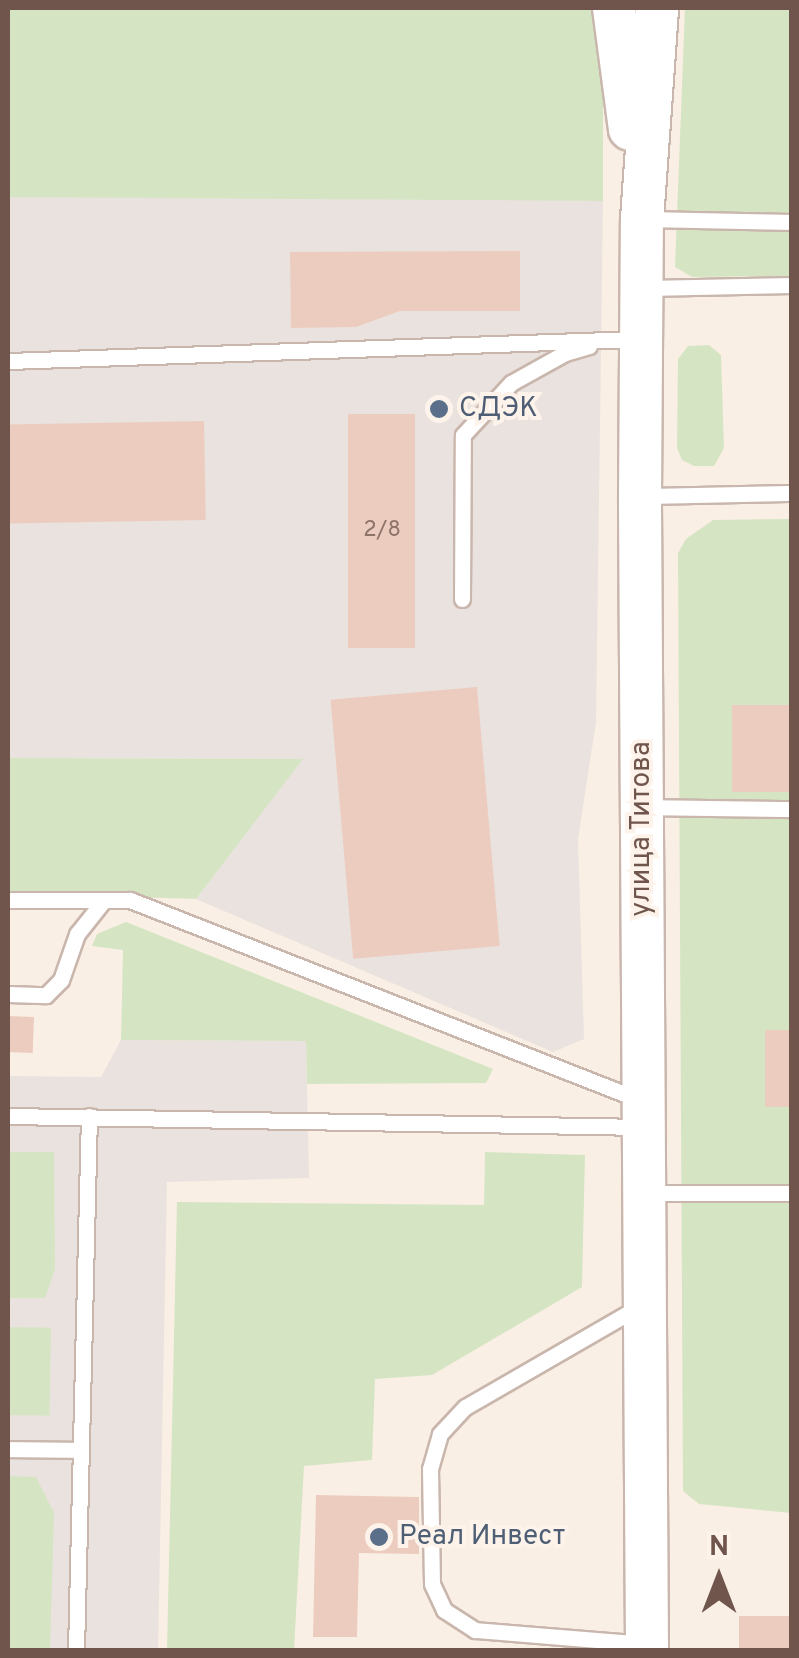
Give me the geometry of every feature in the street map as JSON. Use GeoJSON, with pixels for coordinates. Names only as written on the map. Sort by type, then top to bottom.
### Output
{"type":"FeatureCollection","features":[{"type":"Feature","properties":{"kind":"main road"},"geometry":{"type":"LineString","coordinates":[[614,8],[642,219]]}},
{"type":"Feature","properties":{"kind":"main road","name":"улица Титова"},"geometry":{"type":"LineString","coordinates":[[647,1647],[640,496],[627,339],[642,288],[642,219],[657,8]]}},
{"type":"Feature","properties":{"kind":"lane"},"geometry":{"type":"LineString","coordinates":[[642,219],[792,222]]}},
{"type":"Feature","properties":{"kind":"lane"},"geometry":{"type":"LineString","coordinates":[[642,288],[792,285]]}},
{"type":"Feature","properties":{"kind":"lane"},"geometry":{"type":"LineString","coordinates":[[8,360],[627,339]]}},
{"type":"Feature","properties":{"kind":"lane"},"geometry":{"type":"LineString","coordinates":[[462,599],[463,435],[511,383],[565,353],[627,339]]}},
{"type":"Feature","properties":{"kind":"lane"},"geometry":{"type":"LineString","coordinates":[[640,496],[792,493]]}},
{"type":"Feature","properties":{"kind":"lane"},"geometry":{"type":"LineString","coordinates":[[642,807],[792,809]]}},
{"type":"Feature","properties":{"kind":"lane"},"geometry":{"type":"LineString","coordinates":[[8,900],[130,900],[644,1114]]}},
{"type":"Feature","properties":{"kind":"lane"},"geometry":{"type":"LineString","coordinates":[[8,994],[46,995],[62,980],[77,934],[104,900]]}},
{"type":"Feature","properties":{"kind":"lane"},"geometry":{"type":"LineString","coordinates":[[8,1116],[644,1114]]}},
{"type":"Feature","properties":{"kind":"lane"},"geometry":{"type":"LineString","coordinates":[[76,1650],[90,1116]]}},
{"type":"Feature","properties":{"kind":"lane"},"geometry":{"type":"LineString","coordinates":[[644,1194],[792,1193]]}},
{"type":"Feature","properties":{"kind":"lane"},"geometry":{"type":"LineString","coordinates":[[645,1303],[465,1407],[440,1434],[430,1468],[432,1584],[444,1610],[475,1630],[647,1647]]}},
{"type":"Feature","properties":{"kind":"lane"},"geometry":{"type":"LineString","coordinates":[[8,1449],[81,1450]]}},
{"type":"Feature","properties":{"kind":"shaded area"},"geometry":{"type":"Polygon","coordinates":[[[320,196],[603,201],[596,722],[578,839],[584,1039],[553,1052],[196,899],[302,759],[8,758],[8,197],[320,196]]]}},
{"type":"Feature","properties":{"kind":"shaded area"},"geometry":{"type":"Polygon","coordinates":[[[121,1040],[306,1041],[309,1178],[167,1182],[158,1650],[8,1650],[8,1076],[101,1077],[121,1040]]]}},
{"type":"Feature","properties":{"kind":"green space"},"geometry":{"type":"Polygon","coordinates":[[[8,8],[593,8],[603,70],[603,201],[8,197],[8,8]]]}},
{"type":"Feature","properties":{"kind":"green space"},"geometry":{"type":"Polygon","coordinates":[[[685,8],[791,8],[791,276],[692,277],[675,267],[685,8]]]}},
{"type":"Feature","properties":{"kind":"green space"},"geometry":{"type":"Polygon","coordinates":[[[709,345],[721,355],[724,448],[714,466],[694,466],[682,460],[677,448],[678,359],[688,346],[709,345]]]}},
{"type":"Feature","properties":{"kind":"green space"},"geometry":{"type":"Polygon","coordinates":[[[791,519],[791,1513],[699,1504],[683,1491],[678,553],[686,539],[713,520],[791,519]]]}},
{"type":"Feature","properties":{"kind":"green space"},"geometry":{"type":"Polygon","coordinates":[[[8,758],[303,759],[196,899],[8,893],[8,758]]]}},
{"type":"Feature","properties":{"kind":"green space"},"geometry":{"type":"Polygon","coordinates":[[[126,922],[493,1069],[486,1083],[307,1084],[306,1041],[121,1040],[123,950],[92,946],[97,934],[126,922]]]}},
{"type":"Feature","properties":{"kind":"green space"},"geometry":{"type":"Polygon","coordinates":[[[8,1152],[54,1152],[55,1269],[45,1298],[8,1298],[8,1152]]]}},
{"type":"Feature","properties":{"kind":"green space"},"geometry":{"type":"Polygon","coordinates":[[[485,1152],[585,1155],[582,1287],[432,1375],[375,1379],[372,1460],[304,1466],[294,1650],[167,1650],[177,1202],[484,1205],[485,1152]]]}},
{"type":"Feature","properties":{"kind":"green space"},"geometry":{"type":"Polygon","coordinates":[[[8,1327],[51,1328],[49,1416],[8,1415],[8,1327]]]}},
{"type":"Feature","properties":{"kind":"green space"},"geometry":{"type":"Polygon","coordinates":[[[8,1476],[36,1477],[54,1513],[50,1650],[8,1650],[8,1476]]]}},
{"type":"Feature","properties":{"kind":"building"},"geometry":{"type":"Polygon","coordinates":[[[520,251],[520,311],[400,311],[356,327],[291,328],[290,252],[520,251]]]}},
{"type":"Feature","properties":{"kind":"building"},"geometry":{"type":"Polygon","coordinates":[[[348,414],[415,414],[415,648],[348,648],[348,414]]]}},
{"type":"Feature","properties":{"kind":"building"},"geometry":{"type":"Polygon","coordinates":[[[204,421],[206,520],[10,523],[8,424],[204,421]]]}},
{"type":"Feature","properties":{"kind":"building"},"geometry":{"type":"Polygon","coordinates":[[[477,687],[500,946],[353,959],[331,700],[477,687]]]}},
{"type":"Feature","properties":{"kind":"building"},"geometry":{"type":"Polygon","coordinates":[[[732,705],[792,705],[792,792],[732,792],[732,705]]]}},
{"type":"Feature","properties":{"kind":"building"},"geometry":{"type":"Polygon","coordinates":[[[8,1016],[34,1017],[33,1053],[8,1052],[8,1016]]]}},
{"type":"Feature","properties":{"kind":"building"},"geometry":{"type":"Polygon","coordinates":[[[765,1030],[792,1030],[792,1107],[765,1107],[765,1030]]]}},
{"type":"Feature","properties":{"kind":"building"},"geometry":{"type":"Polygon","coordinates":[[[316,1495],[419,1497],[419,1554],[359,1553],[357,1637],[313,1637],[316,1495]]]}},
{"type":"Feature","properties":{"kind":"building"},"geometry":{"type":"Polygon","coordinates":[[[739,1616],[792,1616],[792,1650],[739,1650],[739,1616]]]}},
{"type":"Feature","properties":{"kind":"place","name":"СДЭК"},"geometry":{"type":"Point","coordinates":[439,409]}},
{"type":"Feature","properties":{"kind":"place","name":"Реал Инвест"},"geometry":{"type":"Point","coordinates":[379,1537]}}]}
